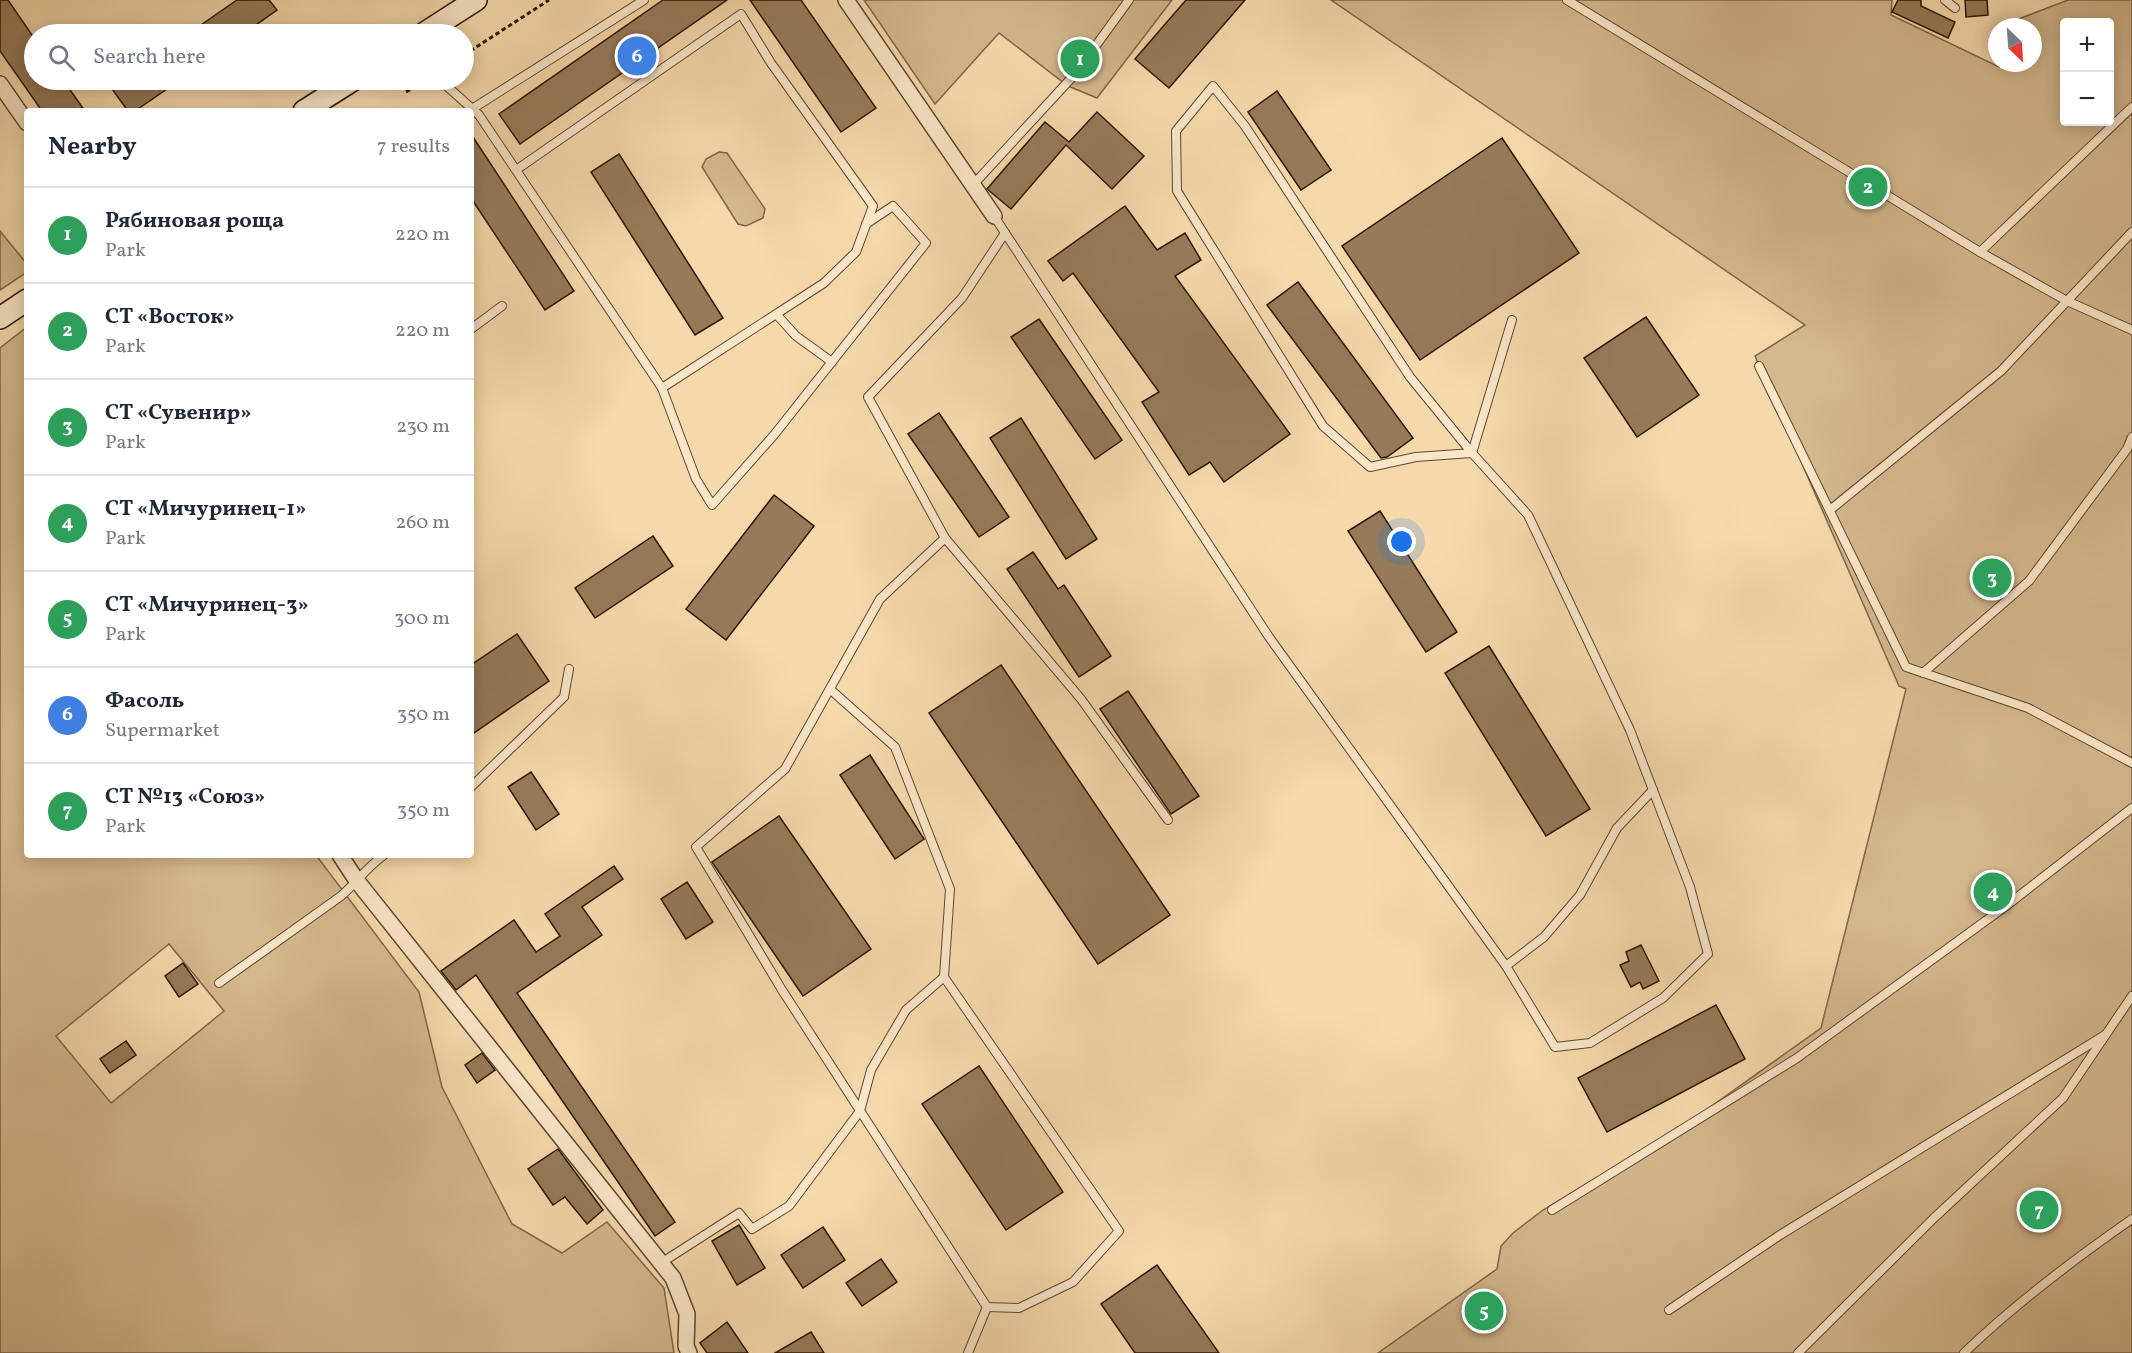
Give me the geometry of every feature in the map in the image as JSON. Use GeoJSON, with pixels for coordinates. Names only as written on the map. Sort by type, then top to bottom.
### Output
{"type":"FeatureCollection","features":[{"type":"Feature","properties":{"kind":"main road"},"geometry":{"type":"LineString","coordinates":[[439,24],[476,0]]}},
{"type":"Feature","properties":{"kind":"main road"},"geometry":{"type":"LineString","coordinates":[[309,108],[337,90]]}},
{"type":"Feature","properties":{"kind":"main road"},"geometry":{"type":"LineString","coordinates":[[0,318],[24,302]]}},
{"type":"Feature","properties":{"kind":"street"},"geometry":{"type":"LineString","coordinates":[[846,0],[994,216]]}},
{"type":"Feature","properties":{"kind":"street"},"geometry":{"type":"LineString","coordinates":[[0,84],[24,119]]}},
{"type":"Feature","properties":{"kind":"street"},"geometry":{"type":"LineString","coordinates":[[342,858],[357,882],[673,1278],[687,1314],[686,1346],[689,1353]]}},
{"type":"Feature","properties":{"kind":"lane"},"geometry":{"type":"LineString","coordinates":[[474,108],[644,0]]}},
{"type":"Feature","properties":{"kind":"lane"},"geometry":{"type":"LineString","coordinates":[[972,186],[1076,73],[1129,0]]}},
{"type":"Feature","properties":{"kind":"lane"},"geometry":{"type":"LineString","coordinates":[[1568,0],[1980,252],[2067,301],[2132,330]]}},
{"type":"Feature","properties":{"kind":"lane"},"geometry":{"type":"LineString","coordinates":[[1945,0],[1955,8]]}},
{"type":"Feature","properties":{"kind":"lane"},"geometry":{"type":"LineString","coordinates":[[516,170],[741,14],[771,63],[873,206],[856,252],[824,283],[662,388]]}},
{"type":"Feature","properties":{"kind":"lane"},"geometry":{"type":"LineString","coordinates":[[994,216],[1269,637],[1506,966],[1555,1047],[1590,1043],[1654,1004],[1707,954],[1690,887],[1653,790],[1629,730],[1528,515],[1472,453],[1410,377],[1245,126],[1213,86],[1176,131],[1177,191],[1323,426],[1370,467],[1416,457],[1472,453]]}},
{"type":"Feature","properties":{"kind":"lane"},"geometry":{"type":"LineString","coordinates":[[451,90],[471,108]]}},
{"type":"Feature","properties":{"kind":"lane"},"geometry":{"type":"LineString","coordinates":[[1980,252],[2132,107]]}},
{"type":"Feature","properties":{"kind":"lane"},"geometry":{"type":"LineString","coordinates":[[474,112],[516,170],[662,388],[696,479],[712,505],[774,435],[926,243],[892,206],[866,224]]}},
{"type":"Feature","properties":{"kind":"lane"},"geometry":{"type":"LineString","coordinates":[[1830,510],[2001,371],[2132,232]]}},
{"type":"Feature","properties":{"kind":"lane"},"geometry":{"type":"LineString","coordinates":[[1005,233],[962,298],[868,397],[945,538],[1081,699],[1168,820]]}},
{"type":"Feature","properties":{"kind":"lane"},"geometry":{"type":"LineString","coordinates":[[474,327],[502,306]]}},
{"type":"Feature","properties":{"kind":"lane"},"geometry":{"type":"LineString","coordinates":[[777,315],[795,336],[832,362]]}},
{"type":"Feature","properties":{"kind":"lane"},"geometry":{"type":"LineString","coordinates":[[1472,453],[1512,320]]}},
{"type":"Feature","properties":{"kind":"lane"},"geometry":{"type":"LineString","coordinates":[[1759,366],[1906,667],[2028,708],[2132,763]]}},
{"type":"Feature","properties":{"kind":"lane"},"geometry":{"type":"LineString","coordinates":[[1923,673],[2029,581],[2127,449],[2132,437]]}},
{"type":"Feature","properties":{"kind":"lane"},"geometry":{"type":"LineString","coordinates":[[945,538],[880,598],[831,690],[785,769],[696,847],[782,990],[987,1307]]}},
{"type":"Feature","properties":{"kind":"lane"},"geometry":{"type":"LineString","coordinates":[[474,784],[564,698],[569,669]]}},
{"type":"Feature","properties":{"kind":"lane"},"geometry":{"type":"LineString","coordinates":[[831,690],[895,747],[950,889],[944,977],[1119,1231],[1073,1282],[1019,1308],[987,1307]]}},
{"type":"Feature","properties":{"kind":"lane"},"geometry":{"type":"LineString","coordinates":[[1506,966],[1544,937],[1580,895],[1617,828],[1653,790]]}},
{"type":"Feature","properties":{"kind":"lane"},"geometry":{"type":"LineString","coordinates":[[1551,1210],[1797,1058],[2006,906],[2132,808]]}},
{"type":"Feature","properties":{"kind":"lane"},"geometry":{"type":"LineString","coordinates":[[219,983],[357,882],[366,868],[380,858]]}},
{"type":"Feature","properties":{"kind":"lane"},"geometry":{"type":"LineString","coordinates":[[661,1263],[739,1213],[752,1229],[789,1206],[860,1111],[871,1070],[906,1010],[944,977]]}},
{"type":"Feature","properties":{"kind":"lane"},"geometry":{"type":"LineString","coordinates":[[1798,1353],[1917,1234],[2063,1098],[2132,996]]}},
{"type":"Feature","properties":{"kind":"lane"},"geometry":{"type":"LineString","coordinates":[[1669,1310],[1780,1235],[2105,1035]]}},
{"type":"Feature","properties":{"kind":"lane"},"geometry":{"type":"LineString","coordinates":[[1964,1353],[1993,1325],[2071,1262],[2132,1219]]}},
{"type":"Feature","properties":{"kind":"lane"},"geometry":{"type":"LineString","coordinates":[[968,1353],[987,1307]]}},
{"type":"Feature","properties":{"kind":"path"},"geometry":{"type":"LineString","coordinates":[[474,49],[549,0]]}},
{"type":"Feature","properties":{"kind":"shaded area"},"geometry":{"type":"Polygon","coordinates":[[[864,0],[1172,0],[1097,98],[1068,86],[999,33],[935,104],[864,0]]]}},
{"type":"Feature","properties":{"kind":"shaded area"},"geometry":{"type":"Polygon","coordinates":[[[1331,0],[1892,0],[1891,15],[1988,62],[1988,72],[2042,72],[2042,18],[2021,18],[2068,0],[2132,0],[2132,1353],[1378,1353],[1497,1269],[1501,1246],[1513,1233],[1543,1210],[1692,1120],[1821,1028],[1906,689],[1899,686],[1755,356],[1805,325],[1331,0]]]}},
{"type":"Feature","properties":{"kind":"shaded area"},"geometry":{"type":"Polygon","coordinates":[[[719,152],[727,153],[765,209],[763,218],[746,226],[738,224],[702,167],[706,159],[719,152]]]}},
{"type":"Feature","properties":{"kind":"shaded area"},"geometry":{"type":"Polygon","coordinates":[[[0,231],[24,260],[24,274],[0,290],[0,231]]]}},
{"type":"Feature","properties":{"kind":"shaded area"},"geometry":{"type":"Polygon","coordinates":[[[24,329],[24,858],[318,858],[419,992],[442,1087],[512,1224],[562,1253],[607,1222],[664,1288],[674,1353],[0,1353],[0,348],[24,329]],[[169,944],[56,1036],[111,1103],[224,1011],[169,944]]]}},
{"type":"Feature","properties":{"kind":"building"},"geometry":{"type":"Polygon","coordinates":[[[0,0],[8,0],[24,24],[24,85],[0,51],[0,0]]]}},
{"type":"Feature","properties":{"kind":"building"},"geometry":{"type":"Polygon","coordinates":[[[237,0],[269,0],[277,10],[257,24],[202,24],[237,0]]]}},
{"type":"Feature","properties":{"kind":"building"},"geometry":{"type":"Polygon","coordinates":[[[663,0],[727,0],[520,144],[499,114],[663,0]]]}},
{"type":"Feature","properties":{"kind":"building"},"geometry":{"type":"Polygon","coordinates":[[[750,0],[801,0],[876,108],[841,132],[750,0]]]}},
{"type":"Feature","properties":{"kind":"building"},"geometry":{"type":"Polygon","coordinates":[[[1186,0],[1245,0],[1169,88],[1135,59],[1186,0]]]}},
{"type":"Feature","properties":{"kind":"building"},"geometry":{"type":"Polygon","coordinates":[[[1898,0],[1921,0],[1921,6],[1955,22],[1948,38],[1892,12],[1898,0]]]}},
{"type":"Feature","properties":{"kind":"building"},"geometry":{"type":"Polygon","coordinates":[[[1965,0],[1987,0],[1988,15],[1966,17],[1965,0]]]}},
{"type":"Feature","properties":{"kind":"building"},"geometry":{"type":"Polygon","coordinates":[[[27,90],[70,90],[83,108],[40,108],[27,90]]]}},
{"type":"Feature","properties":{"kind":"building"},"geometry":{"type":"Polygon","coordinates":[[[113,90],[165,90],[139,108],[126,108],[113,90]]]}},
{"type":"Feature","properties":{"kind":"building"},"geometry":{"type":"Polygon","coordinates":[[[1277,91],[1331,170],[1301,190],[1248,112],[1277,91]]]}},
{"type":"Feature","properties":{"kind":"building"},"geometry":{"type":"Polygon","coordinates":[[[1097,112],[1144,156],[1112,189],[1066,145],[1011,209],[987,189],[1045,122],[1069,142],[1097,112]]]}},
{"type":"Feature","properties":{"kind":"building"},"geometry":{"type":"Polygon","coordinates":[[[1502,138],[1579,253],[1420,360],[1342,246],[1502,138]]]}},
{"type":"Feature","properties":{"kind":"building"},"geometry":{"type":"Polygon","coordinates":[[[474,139],[574,291],[545,310],[474,203],[474,139]]]}},
{"type":"Feature","properties":{"kind":"building"},"geometry":{"type":"Polygon","coordinates":[[[619,154],[723,318],[695,335],[591,172],[619,154]]]}},
{"type":"Feature","properties":{"kind":"building"},"geometry":{"type":"Polygon","coordinates":[[[1125,206],[1157,250],[1185,233],[1201,260],[1175,276],[1290,434],[1224,482],[1210,462],[1189,475],[1142,402],[1159,392],[1073,273],[1063,281],[1048,261],[1125,206]]]}},
{"type":"Feature","properties":{"kind":"building"},"geometry":{"type":"Polygon","coordinates":[[[1298,282],[1413,438],[1387,457],[1381,458],[1267,305],[1298,282]]]}},
{"type":"Feature","properties":{"kind":"building"},"geometry":{"type":"Polygon","coordinates":[[[1646,317],[1699,395],[1637,437],[1584,358],[1646,317]]]}},
{"type":"Feature","properties":{"kind":"building"},"geometry":{"type":"Polygon","coordinates":[[[1039,319],[1122,440],[1095,459],[1011,337],[1039,319]]]}},
{"type":"Feature","properties":{"kind":"building"},"geometry":{"type":"Polygon","coordinates":[[[939,413],[1009,517],[979,537],[908,434],[939,413]]]}},
{"type":"Feature","properties":{"kind":"building"},"geometry":{"type":"Polygon","coordinates":[[[1021,418],[1097,539],[1066,559],[990,438],[1021,418]]]}},
{"type":"Feature","properties":{"kind":"building"},"geometry":{"type":"Polygon","coordinates":[[[774,495],[814,526],[726,640],[686,609],[774,495]]]}},
{"type":"Feature","properties":{"kind":"building"},"geometry":{"type":"Polygon","coordinates":[[[1380,511],[1457,632],[1426,652],[1348,531],[1380,511]]]}},
{"type":"Feature","properties":{"kind":"building"},"geometry":{"type":"Polygon","coordinates":[[[653,536],[673,566],[595,618],[575,588],[653,536]]]}},
{"type":"Feature","properties":{"kind":"building"},"geometry":{"type":"Polygon","coordinates":[[[1033,552],[1058,589],[1064,585],[1111,656],[1079,677],[1007,569],[1033,552]]]}},
{"type":"Feature","properties":{"kind":"building"},"geometry":{"type":"Polygon","coordinates":[[[517,634],[549,681],[474,733],[474,663],[517,634]]]}},
{"type":"Feature","properties":{"kind":"building"},"geometry":{"type":"Polygon","coordinates":[[[1489,646],[1590,809],[1546,836],[1445,673],[1489,646]]]}},
{"type":"Feature","properties":{"kind":"building"},"geometry":{"type":"Polygon","coordinates":[[[1001,665],[1170,915],[1098,964],[929,713],[1001,665]]]}},
{"type":"Feature","properties":{"kind":"building"},"geometry":{"type":"Polygon","coordinates":[[[1128,691],[1199,796],[1171,814],[1100,709],[1128,691]]]}},
{"type":"Feature","properties":{"kind":"building"},"geometry":{"type":"Polygon","coordinates":[[[870,755],[924,839],[895,859],[840,775],[870,755]]]}},
{"type":"Feature","properties":{"kind":"building"},"geometry":{"type":"Polygon","coordinates":[[[531,772],[559,814],[536,830],[508,787],[531,772]]]}},
{"type":"Feature","properties":{"kind":"building"},"geometry":{"type":"Polygon","coordinates":[[[779,816],[871,949],[803,996],[712,862],[779,816]]]}},
{"type":"Feature","properties":{"kind":"building"},"geometry":{"type":"Polygon","coordinates":[[[614,866],[623,879],[582,907],[602,935],[517,993],[675,1222],[655,1236],[476,975],[456,990],[441,971],[514,920],[536,952],[560,936],[545,914],[614,866]]]}},
{"type":"Feature","properties":{"kind":"building"},"geometry":{"type":"Polygon","coordinates":[[[687,882],[713,922],[686,939],[661,899],[687,882]]]}},
{"type":"Feature","properties":{"kind":"building"},"geometry":{"type":"Polygon","coordinates":[[[1641,945],[1659,981],[1643,989],[1640,982],[1631,987],[1620,965],[1629,961],[1626,952],[1641,945]]]}},
{"type":"Feature","properties":{"kind":"building"},"geometry":{"type":"Polygon","coordinates":[[[183,963],[198,984],[179,997],[165,976],[183,963]]]}},
{"type":"Feature","properties":{"kind":"building"},"geometry":{"type":"Polygon","coordinates":[[[1716,1005],[1745,1059],[1607,1132],[1578,1078],[1716,1005]]]}},
{"type":"Feature","properties":{"kind":"building"},"geometry":{"type":"Polygon","coordinates":[[[126,1041],[136,1055],[110,1073],[100,1059],[126,1041]]]}},
{"type":"Feature","properties":{"kind":"building"},"geometry":{"type":"Polygon","coordinates":[[[482,1053],[495,1070],[477,1083],[465,1065],[482,1053]]]}},
{"type":"Feature","properties":{"kind":"building"},"geometry":{"type":"Polygon","coordinates":[[[979,1066],[1063,1192],[1006,1230],[922,1104],[979,1066]]]}},
{"type":"Feature","properties":{"kind":"building"},"geometry":{"type":"Polygon","coordinates":[[[558,1149],[603,1210],[587,1224],[565,1197],[553,1205],[528,1169],[558,1149]]]}},
{"type":"Feature","properties":{"kind":"building"},"geometry":{"type":"Polygon","coordinates":[[[739,1225],[765,1268],[737,1285],[712,1241],[739,1225]]]}},
{"type":"Feature","properties":{"kind":"building"},"geometry":{"type":"Polygon","coordinates":[[[823,1227],[845,1260],[803,1288],[781,1255],[823,1227]]]}},
{"type":"Feature","properties":{"kind":"building"},"geometry":{"type":"Polygon","coordinates":[[[881,1259],[897,1282],[862,1306],[846,1283],[881,1259]]]}},
{"type":"Feature","properties":{"kind":"building"},"geometry":{"type":"Polygon","coordinates":[[[1157,1265],[1219,1353],[1135,1353],[1101,1304],[1157,1265]]]}},
{"type":"Feature","properties":{"kind":"building"},"geometry":{"type":"Polygon","coordinates":[[[727,1322],[748,1353],[707,1353],[700,1343],[727,1322]]]}},
{"type":"Feature","properties":{"kind":"building"},"geometry":{"type":"Polygon","coordinates":[[[811,1332],[824,1353],[775,1353],[811,1332]]]}},
{"type":"Feature","properties":{"kind":"place","name":"Фасоль"},"geometry":{"type":"Point","coordinates":[637,56]}},
{"type":"Feature","properties":{"kind":"place","name":"Рябиновая роща"},"geometry":{"type":"Point","coordinates":[1080,59]}},
{"type":"Feature","properties":{"kind":"place","name":"СТ «Восток»"},"geometry":{"type":"Point","coordinates":[1868,187]}},
{"type":"Feature","properties":{"kind":"place","name":"СТ «Сувенир»"},"geometry":{"type":"Point","coordinates":[1992,578]}},
{"type":"Feature","properties":{"kind":"place","name":"СТ «Мичуринец-1»"},"geometry":{"type":"Point","coordinates":[1993,892]}},
{"type":"Feature","properties":{"kind":"place","name":"СТ №13 «Союз»"},"geometry":{"type":"Point","coordinates":[2039,1210]}},
{"type":"Feature","properties":{"kind":"place","name":"СТ «Мичуринец-3»"},"geometry":{"type":"Point","coordinates":[1484,1311]}}]}
